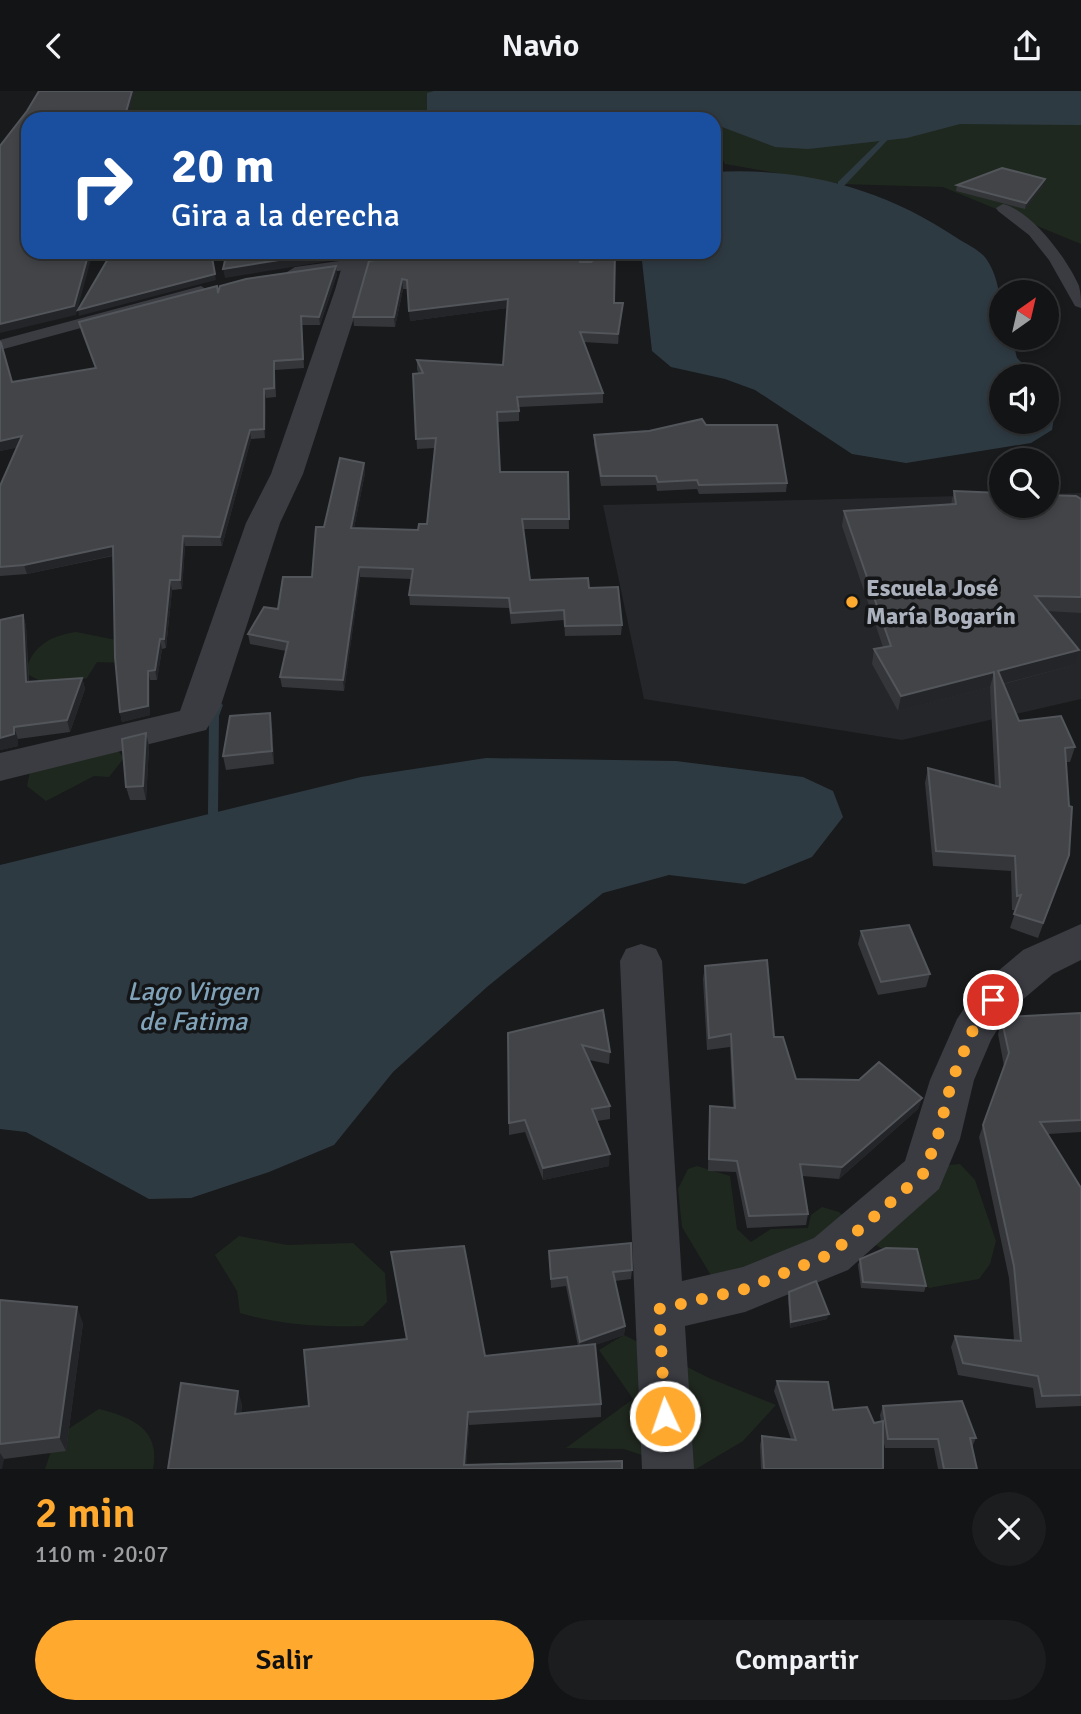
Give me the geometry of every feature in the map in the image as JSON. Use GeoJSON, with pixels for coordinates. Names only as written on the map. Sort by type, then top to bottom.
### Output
{"type":"FeatureCollection","features":[{"type":"Feature","properties":{"kind":"street"},"geometry":{"type":"LineString","coordinates":[[0,767],[192,721],[201,708],[263,523],[286,474],[349,290],[355,262]]}},
{"type":"Feature","properties":{"kind":"street"},"geometry":{"type":"LineString","coordinates":[[659,1309],[745,1289],[831,1254],[923,1174],[937,1139],[952,1080],[972,1032],[993,1000],[1038,962],[1081,941]]}},
{"type":"Feature","properties":{"kind":"street"},"geometry":{"type":"LineString","coordinates":[[641,961],[668,1469]]}},
{"type":"Feature","properties":{"kind":"lane"},"geometry":{"type":"LineString","coordinates":[[1003,208],[1034,232],[1081,303]]}},
{"type":"Feature","properties":{"kind":"lane"},"geometry":{"type":"LineString","coordinates":[[273,276],[380,259]]}},
{"type":"Feature","properties":{"kind":"lane"},"geometry":{"type":"LineString","coordinates":[[0,345],[219,287]]}},
{"type":"Feature","properties":{"kind":"shaded area"},"geometry":{"type":"Polygon","coordinates":[[[101,91],[1081,91],[1081,244],[943,187],[841,184],[725,164],[721,157],[721,112],[95,112],[101,91]]]}},
{"type":"Feature","properties":{"kind":"shaded area","name":"Escuela José María Bogarín"},"geometry":{"type":"Polygon","coordinates":[[[1081,493],[1081,699],[902,740],[644,699],[603,505],[989,495],[989,518],[1059,518],[1059,494],[1081,493]]]}},
{"type":"Feature","properties":{"kind":"shaded area"},"geometry":{"type":"Polygon","coordinates":[[[76,632],[116,640],[124,663],[97,662],[87,678],[56,689],[25,673],[32,656],[43,644],[58,636],[76,632]]]}},
{"type":"Feature","properties":{"kind":"shaded area"},"geometry":{"type":"Polygon","coordinates":[[[102,732],[124,758],[109,777],[94,776],[46,801],[27,786],[34,752],[73,736],[102,732]]]}},
{"type":"Feature","properties":{"kind":"shaded area"},"geometry":{"type":"Polygon","coordinates":[[[960,1164],[975,1180],[996,1241],[990,1264],[979,1279],[929,1288],[915,1270],[865,1238],[938,1166],[960,1164]]]}},
{"type":"Feature","properties":{"kind":"shaded area"},"geometry":{"type":"Polygon","coordinates":[[[697,1166],[730,1176],[737,1229],[751,1242],[771,1229],[808,1228],[811,1215],[822,1207],[839,1212],[847,1220],[822,1247],[715,1282],[682,1227],[678,1189],[688,1169],[697,1166]]]}},
{"type":"Feature","properties":{"kind":"shaded area"},"geometry":{"type":"Polygon","coordinates":[[[239,1236],[287,1245],[353,1243],[385,1273],[387,1302],[363,1326],[301,1324],[240,1313],[237,1291],[215,1255],[239,1236]]]}},
{"type":"Feature","properties":{"kind":"shaded area"},"geometry":{"type":"Polygon","coordinates":[[[624,1335],[709,1378],[776,1405],[743,1441],[696,1469],[684,1469],[624,1449],[566,1448],[633,1399],[599,1350],[624,1335]]]}},
{"type":"Feature","properties":{"kind":"shaded area"},"geometry":{"type":"Polygon","coordinates":[[[99,1409],[122,1416],[141,1427],[152,1444],[153,1469],[45,1469],[56,1437],[99,1409]]]}},
{"type":"Feature","properties":{"kind":"water"},"geometry":{"type":"Polygon","coordinates":[[[1081,91],[1081,125],[960,124],[907,138],[808,149],[775,147],[721,127],[721,112],[427,112],[427,93],[1081,91]]]}},
{"type":"Feature","properties":{"kind":"water"},"geometry":{"type":"Polygon","coordinates":[[[721,172],[779,173],[810,178],[841,184],[900,206],[985,257],[996,280],[989,280],[989,350],[1015,350],[1017,358],[1023,364],[989,364],[989,434],[1046,434],[1031,443],[906,463],[852,454],[755,390],[725,379],[671,367],[652,351],[642,259],[721,259],[721,172]]]}},
{"type":"Feature","properties":{"kind":"water","name":"Lago Virgen de Fatima"},"geometry":{"type":"Polygon","coordinates":[[[486,758],[676,761],[803,777],[833,791],[843,817],[812,857],[745,884],[669,875],[603,893],[487,987],[393,1072],[334,1145],[269,1172],[191,1198],[149,1199],[26,1132],[0,1129],[0,865],[361,777],[486,758]]]}},
{"type":"Feature","properties":{"kind":"building"},"geometry":{"type":"Polygon","coordinates":[[[39,91],[132,91],[126,112],[27,111],[39,91]]]}},
{"type":"Feature","properties":{"kind":"building"},"geometry":{"type":"Polygon","coordinates":[[[21,119],[21,259],[87,259],[74,306],[0,324],[0,146],[21,119]]]}},
{"type":"Feature","properties":{"kind":"building"},"geometry":{"type":"Polygon","coordinates":[[[1002,168],[1045,179],[1026,203],[957,185],[1002,168]]]}},
{"type":"Feature","properties":{"kind":"building"},"geometry":{"type":"Polygon","coordinates":[[[108,259],[212,259],[215,274],[78,310],[108,259]]]}},
{"type":"Feature","properties":{"kind":"building"},"geometry":{"type":"Polygon","coordinates":[[[225,259],[285,259],[223,269],[225,259]]]}},
{"type":"Feature","properties":{"kind":"building"},"geometry":{"type":"Polygon","coordinates":[[[579,259],[580,262],[591,262],[595,259],[615,259],[614,303],[623,303],[618,334],[580,332],[603,393],[517,397],[519,411],[497,412],[500,472],[568,472],[569,519],[522,519],[530,580],[588,578],[589,588],[618,587],[622,625],[565,626],[564,610],[511,613],[509,598],[409,595],[413,569],[359,567],[343,680],[280,677],[288,642],[248,634],[264,607],[278,609],[283,577],[312,577],[316,527],[324,527],[340,458],[364,463],[351,528],[418,530],[419,524],[427,524],[436,438],[416,439],[413,374],[423,373],[417,360],[503,365],[508,299],[409,311],[407,280],[402,279],[394,317],[353,317],[369,261],[579,259]]]}},
{"type":"Feature","properties":{"kind":"building"},"geometry":{"type":"Polygon","coordinates":[[[336,266],[319,317],[301,316],[303,359],[274,361],[274,388],[264,389],[264,429],[250,430],[220,537],[183,536],[180,580],[170,580],[164,639],[160,639],[155,670],[148,671],[148,706],[120,712],[115,657],[113,546],[24,565],[0,567],[0,486],[22,436],[0,441],[0,342],[12,382],[96,368],[79,322],[217,286],[218,293],[220,286],[246,279],[336,266]]]}},
{"type":"Feature","properties":{"kind":"building"},"geometry":{"type":"Polygon","coordinates":[[[702,419],[706,425],[777,425],[787,483],[699,485],[697,480],[658,482],[656,476],[601,476],[594,435],[649,431],[702,419]]]}},
{"type":"Feature","properties":{"kind":"building"},"geometry":{"type":"Polygon","coordinates":[[[954,491],[989,492],[989,518],[1059,518],[1059,495],[1076,496],[1081,499],[1081,597],[1035,596],[1079,650],[998,671],[1019,721],[1061,716],[1075,747],[1065,748],[1069,806],[1072,807],[1069,855],[1043,923],[1014,914],[1021,895],[1017,896],[1015,856],[936,851],[928,768],[1000,787],[994,672],[901,696],[874,649],[891,646],[844,511],[956,504],[954,491]]]}},
{"type":"Feature","properties":{"kind":"building"},"geometry":{"type":"Polygon","coordinates":[[[23,615],[26,682],[82,678],[67,720],[14,727],[14,734],[0,738],[0,620],[23,615]]]}},
{"type":"Feature","properties":{"kind":"building"},"geometry":{"type":"Polygon","coordinates":[[[270,713],[272,751],[223,756],[230,716],[270,713]]]}},
{"type":"Feature","properties":{"kind":"building"},"geometry":{"type":"Polygon","coordinates":[[[146,733],[143,786],[126,787],[122,739],[146,733]]]}},
{"type":"Feature","properties":{"kind":"building"},"geometry":{"type":"Polygon","coordinates":[[[909,925],[930,974],[881,982],[861,931],[909,925]]]}},
{"type":"Feature","properties":{"kind":"building"},"geometry":{"type":"Polygon","coordinates":[[[767,960],[774,1037],[783,1037],[796,1079],[859,1080],[879,1062],[922,1098],[842,1167],[800,1164],[808,1214],[749,1216],[737,1161],[709,1159],[710,1106],[735,1108],[731,1034],[709,1038],[705,966],[767,960]]]}},
{"type":"Feature","properties":{"kind":"building"},"geometry":{"type":"Polygon","coordinates":[[[603,1010],[610,1052],[582,1045],[610,1106],[592,1109],[610,1154],[543,1168],[525,1120],[509,1123],[508,1033],[603,1010]]]}},
{"type":"Feature","properties":{"kind":"building"},"geometry":{"type":"Polygon","coordinates":[[[1081,1013],[1081,1120],[1040,1122],[1081,1188],[1081,1395],[1042,1396],[1038,1376],[963,1363],[955,1336],[1021,1341],[1014,1266],[983,1125],[1009,1053],[1002,1021],[1005,1017],[1081,1013]]]}},
{"type":"Feature","properties":{"kind":"building"},"geometry":{"type":"Polygon","coordinates":[[[631,1243],[632,1270],[613,1272],[625,1326],[580,1342],[567,1277],[551,1279],[549,1251],[631,1243]]]}},
{"type":"Feature","properties":{"kind":"building"},"geometry":{"type":"Polygon","coordinates":[[[464,1246],[485,1356],[595,1344],[601,1404],[468,1412],[464,1465],[622,1461],[622,1469],[168,1469],[181,1383],[238,1391],[235,1414],[309,1406],[304,1350],[407,1339],[391,1252],[464,1246]]]}},
{"type":"Feature","properties":{"kind":"building"},"geometry":{"type":"Polygon","coordinates":[[[886,1248],[917,1249],[926,1286],[863,1282],[860,1259],[886,1248]]]}},
{"type":"Feature","properties":{"kind":"building"},"geometry":{"type":"Polygon","coordinates":[[[816,1281],[829,1314],[791,1322],[789,1292],[816,1281]]]}},
{"type":"Feature","properties":{"kind":"building"},"geometry":{"type":"Polygon","coordinates":[[[0,1300],[77,1307],[59,1437],[0,1444],[0,1300]]]}},
{"type":"Feature","properties":{"kind":"building"},"geometry":{"type":"Polygon","coordinates":[[[777,1381],[828,1382],[833,1410],[867,1407],[874,1423],[883,1421],[883,1469],[764,1469],[762,1436],[796,1440],[777,1381]]]}},
{"type":"Feature","properties":{"kind":"building"},"geometry":{"type":"Polygon","coordinates":[[[962,1401],[976,1438],[970,1438],[977,1469],[944,1469],[938,1439],[888,1439],[883,1406],[962,1401]]]}},
{"type":"Feature","properties":{"kind":"waterway"},"geometry":{"type":"LineString","coordinates":[[841,184],[893,131]]}},
{"type":"Feature","properties":{"kind":"waterway"},"geometry":{"type":"LineString","coordinates":[[213,813],[214,716],[218,705]]}},
{"type":"Feature","properties":{"kind":"place","name":"Escuela José María Bogarín"},"geometry":{"type":"Point","coordinates":[852,602]}},
{"type":"Feature","properties":{"kind":"route"},"geometry":{"type":"LineString","coordinates":[[665,1416],[659,1309],[745,1289],[831,1254],[923,1174],[937,1139],[952,1080],[972,1032],[993,1000]]}}]}
